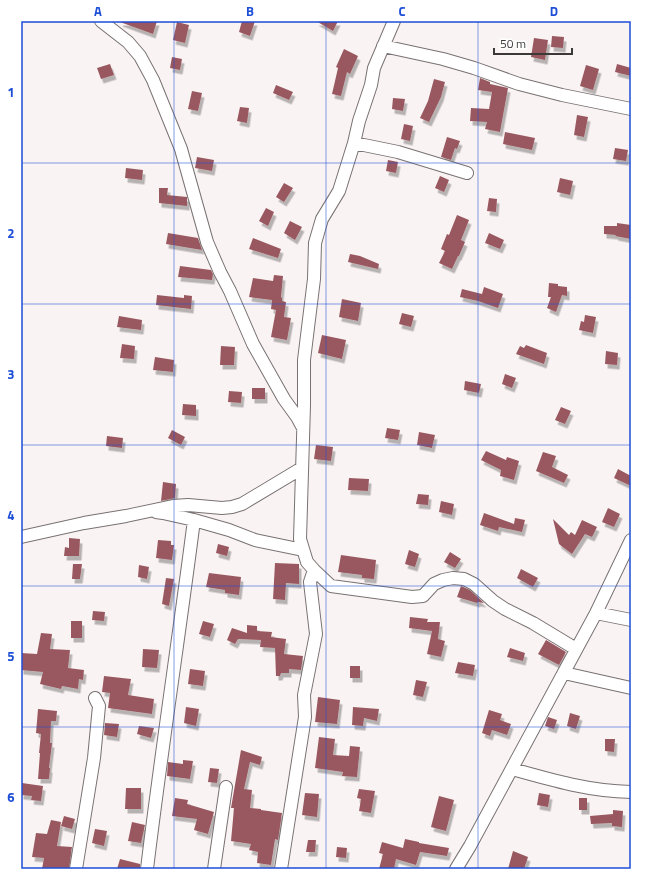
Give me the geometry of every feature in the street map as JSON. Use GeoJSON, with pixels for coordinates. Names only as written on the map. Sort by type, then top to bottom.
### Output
{"type":"FeatureCollection","features":[{"type":"Feature","properties":{"kind":"street"},"geometry":{"type":"LineString","coordinates":[[101,21],[128,42],[140,56],[153,80],[181,149],[208,242],[220,272],[253,344],[303,429]]}},
{"type":"Feature","properties":{"kind":"street"},"geometry":{"type":"LineString","coordinates":[[394,21],[374,68],[371,85],[339,191],[322,219],[315,243],[313,286],[304,360],[300,539],[303,550],[307,562],[331,586],[412,597],[423,596],[434,584],[443,580],[453,578],[464,579],[474,584],[493,601],[505,609],[533,623],[576,649]]}},
{"type":"Feature","properties":{"kind":"street"},"geometry":{"type":"LineString","coordinates":[[383,46],[443,59],[519,84],[562,95],[631,109]]}},
{"type":"Feature","properties":{"kind":"street"},"geometry":{"type":"LineString","coordinates":[[354,143],[398,152],[467,173]]}},
{"type":"Feature","properties":{"kind":"street"},"geometry":{"type":"LineString","coordinates":[[21,537],[173,506],[232,507],[242,504],[302,468]]}},
{"type":"Feature","properties":{"kind":"street"},"geometry":{"type":"LineString","coordinates":[[147,512],[163,513],[194,520],[229,530],[255,540],[303,550]]}},
{"type":"Feature","properties":{"kind":"street"},"geometry":{"type":"LineString","coordinates":[[147,869],[194,520]]}},
{"type":"Feature","properties":{"kind":"street"},"geometry":{"type":"LineString","coordinates":[[456,869],[470,846],[596,613],[631,540]]}},
{"type":"Feature","properties":{"kind":"street"},"geometry":{"type":"LineString","coordinates":[[281,869],[305,717],[304,695],[316,634],[310,582],[314,570]]}},
{"type":"Feature","properties":{"kind":"street"},"geometry":{"type":"LineString","coordinates":[[596,613],[631,620]]}},
{"type":"Feature","properties":{"kind":"street"},"geometry":{"type":"LineString","coordinates":[[564,672],[631,688]]}},
{"type":"Feature","properties":{"kind":"street"},"geometry":{"type":"LineString","coordinates":[[76,869],[94,758],[100,706],[95,698]]}},
{"type":"Feature","properties":{"kind":"street"},"geometry":{"type":"LineString","coordinates":[[512,769],[580,787],[631,792]]}},
{"type":"Feature","properties":{"kind":"street"},"geometry":{"type":"LineString","coordinates":[[214,869],[226,787]]}},
{"type":"Feature","properties":{"kind":"building"},"geometry":{"type":"Polygon","coordinates":[[[157,21],[153,34],[120,22],[157,21]]]}},
{"type":"Feature","properties":{"kind":"building"},"geometry":{"type":"Polygon","coordinates":[[[242,21],[255,21],[250,36],[239,32],[242,21]]]}},
{"type":"Feature","properties":{"kind":"building"},"geometry":{"type":"Polygon","coordinates":[[[316,21],[338,21],[333,31],[316,21]]]}},
{"type":"Feature","properties":{"kind":"building"},"geometry":{"type":"Polygon","coordinates":[[[177,22],[189,25],[185,43],[173,40],[177,22]]]}},
{"type":"Feature","properties":{"kind":"building"},"geometry":{"type":"Polygon","coordinates":[[[552,36],[564,37],[563,48],[551,47],[552,36]]]}},
{"type":"Feature","properties":{"kind":"building"},"geometry":{"type":"Polygon","coordinates":[[[534,38],[548,40],[545,60],[531,57],[534,38]]]}},
{"type":"Feature","properties":{"kind":"building"},"geometry":{"type":"Polygon","coordinates":[[[344,49],[358,56],[350,74],[347,72],[341,96],[332,94],[338,68],[336,67],[344,49]]]}},
{"type":"Feature","properties":{"kind":"building"},"geometry":{"type":"Polygon","coordinates":[[[172,57],[182,59],[180,70],[170,68],[172,57]]]}},
{"type":"Feature","properties":{"kind":"building"},"geometry":{"type":"Polygon","coordinates":[[[110,64],[114,75],[101,79],[97,68],[110,64]]]}},
{"type":"Feature","properties":{"kind":"building"},"geometry":{"type":"Polygon","coordinates":[[[617,64],[631,68],[631,76],[615,72],[617,64]]]}},
{"type":"Feature","properties":{"kind":"building"},"geometry":{"type":"Polygon","coordinates":[[[586,65],[599,69],[593,90],[580,86],[586,65]]]}},
{"type":"Feature","properties":{"kind":"building"},"geometry":{"type":"Polygon","coordinates":[[[480,78],[490,82],[490,84],[508,88],[500,132],[485,129],[487,122],[470,121],[471,108],[489,109],[492,92],[478,90],[480,78]]]}},
{"type":"Feature","properties":{"kind":"building"},"geometry":{"type":"Polygon","coordinates":[[[434,79],[445,82],[441,97],[429,122],[420,118],[428,101],[434,79]]]}},
{"type":"Feature","properties":{"kind":"building"},"geometry":{"type":"Polygon","coordinates":[[[276,85],[293,92],[289,100],[273,93],[276,85]]]}},
{"type":"Feature","properties":{"kind":"building"},"geometry":{"type":"Polygon","coordinates":[[[192,91],[202,93],[198,111],[188,109],[192,91]]]}},
{"type":"Feature","properties":{"kind":"building"},"geometry":{"type":"Polygon","coordinates":[[[393,98],[405,99],[403,111],[392,109],[393,98]]]}},
{"type":"Feature","properties":{"kind":"building"},"geometry":{"type":"Polygon","coordinates":[[[240,107],[249,108],[247,123],[237,121],[240,107]]]}},
{"type":"Feature","properties":{"kind":"building"},"geometry":{"type":"Polygon","coordinates":[[[577,115],[588,117],[584,137],[574,135],[577,115]]]}},
{"type":"Feature","properties":{"kind":"building"},"geometry":{"type":"Polygon","coordinates":[[[404,124],[413,126],[410,141],[401,139],[404,124]]]}},
{"type":"Feature","properties":{"kind":"building"},"geometry":{"type":"Polygon","coordinates":[[[505,132],[535,138],[532,150],[503,144],[505,132]]]}},
{"type":"Feature","properties":{"kind":"building"},"geometry":{"type":"Polygon","coordinates":[[[447,137],[460,141],[457,149],[455,148],[451,160],[441,157],[447,137]]]}},
{"type":"Feature","properties":{"kind":"building"},"geometry":{"type":"Polygon","coordinates":[[[615,148],[628,150],[626,161],[613,159],[615,148]]]}},
{"type":"Feature","properties":{"kind":"building"},"geometry":{"type":"Polygon","coordinates":[[[197,157],[214,160],[212,171],[195,168],[197,157]]]}},
{"type":"Feature","properties":{"kind":"building"},"geometry":{"type":"Polygon","coordinates":[[[388,160],[398,162],[396,173],[386,171],[388,160]]]}},
{"type":"Feature","properties":{"kind":"building"},"geometry":{"type":"Polygon","coordinates":[[[126,168],[143,170],[142,180],[125,178],[126,168]]]}},
{"type":"Feature","properties":{"kind":"building"},"geometry":{"type":"Polygon","coordinates":[[[440,176],[449,180],[444,192],[435,188],[440,176]]]}},
{"type":"Feature","properties":{"kind":"building"},"geometry":{"type":"Polygon","coordinates":[[[560,178],[573,181],[570,195],[557,192],[560,178]]]}},
{"type":"Feature","properties":{"kind":"building"},"geometry":{"type":"Polygon","coordinates":[[[284,183],[293,188],[284,202],[276,197],[284,183]]]}},
{"type":"Feature","properties":{"kind":"building"},"geometry":{"type":"Polygon","coordinates":[[[159,188],[168,188],[167,195],[187,197],[187,206],[159,203],[159,188]]]}},
{"type":"Feature","properties":{"kind":"building"},"geometry":{"type":"Polygon","coordinates":[[[489,198],[497,199],[496,212],[487,211],[489,198]]]}},
{"type":"Feature","properties":{"kind":"building"},"geometry":{"type":"Polygon","coordinates":[[[266,208],[274,212],[268,226],[259,221],[266,208]]]}},
{"type":"Feature","properties":{"kind":"building"},"geometry":{"type":"Polygon","coordinates":[[[457,215],[469,220],[461,240],[465,242],[452,269],[439,263],[445,251],[441,249],[447,234],[449,235],[457,215]]]}},
{"type":"Feature","properties":{"kind":"building"},"geometry":{"type":"Polygon","coordinates":[[[290,221],[302,227],[295,240],[284,233],[290,221]]]}},
{"type":"Feature","properties":{"kind":"building"},"geometry":{"type":"Polygon","coordinates":[[[617,223],[631,225],[631,239],[615,236],[616,235],[604,234],[604,226],[617,226],[617,223]]]}},
{"type":"Feature","properties":{"kind":"building"},"geometry":{"type":"Polygon","coordinates":[[[168,233],[198,238],[202,250],[166,244],[168,233]]]}},
{"type":"Feature","properties":{"kind":"building"},"geometry":{"type":"Polygon","coordinates":[[[489,233],[504,240],[500,249],[485,243],[489,233]]]}},
{"type":"Feature","properties":{"kind":"building"},"geometry":{"type":"Polygon","coordinates":[[[253,238],[281,249],[278,258],[249,249],[253,238]]]}},
{"type":"Feature","properties":{"kind":"building"},"geometry":{"type":"Polygon","coordinates":[[[350,254],[360,256],[379,264],[378,269],[348,262],[350,254]]]}},
{"type":"Feature","properties":{"kind":"building"},"geometry":{"type":"Polygon","coordinates":[[[180,266],[211,270],[213,274],[212,280],[178,277],[180,266]]]}},
{"type":"Feature","properties":{"kind":"building"},"geometry":{"type":"Polygon","coordinates":[[[274,275],[283,276],[281,297],[282,301],[286,302],[284,317],[291,318],[287,340],[271,337],[276,310],[271,309],[272,300],[249,297],[253,278],[273,281],[274,275]]]}},
{"type":"Feature","properties":{"kind":"building"},"geometry":{"type":"Polygon","coordinates":[[[549,283],[567,287],[567,296],[562,295],[556,312],[547,308],[551,297],[548,297],[549,283]]]}},
{"type":"Feature","properties":{"kind":"building"},"geometry":{"type":"Polygon","coordinates":[[[484,287],[503,294],[498,308],[460,297],[462,289],[482,294],[484,287]]]}},
{"type":"Feature","properties":{"kind":"building"},"geometry":{"type":"Polygon","coordinates":[[[157,295],[184,298],[184,295],[192,296],[191,309],[156,305],[157,295]]]}},
{"type":"Feature","properties":{"kind":"building"},"geometry":{"type":"Polygon","coordinates":[[[342,299],[361,303],[358,321],[339,317],[342,299]]]}},
{"type":"Feature","properties":{"kind":"building"},"geometry":{"type":"Polygon","coordinates":[[[402,313],[414,316],[411,327],[399,324],[402,313]]]}},
{"type":"Feature","properties":{"kind":"building"},"geometry":{"type":"Polygon","coordinates":[[[585,315],[596,317],[593,333],[579,330],[581,321],[584,322],[585,315]]]}},
{"type":"Feature","properties":{"kind":"building"},"geometry":{"type":"Polygon","coordinates":[[[119,316],[142,320],[141,330],[117,327],[119,316]]]}},
{"type":"Feature","properties":{"kind":"building"},"geometry":{"type":"Polygon","coordinates":[[[322,335],[346,340],[342,359],[318,353],[322,335]]]}},
{"type":"Feature","properties":{"kind":"building"},"geometry":{"type":"Polygon","coordinates":[[[122,344],[135,346],[134,359],[120,358],[122,344]]]}},
{"type":"Feature","properties":{"kind":"building"},"geometry":{"type":"Polygon","coordinates":[[[526,345],[547,353],[544,364],[516,354],[520,346],[524,348],[526,345]]]}},
{"type":"Feature","properties":{"kind":"building"},"geometry":{"type":"Polygon","coordinates":[[[221,346],[235,347],[234,365],[220,365],[221,346]]]}},
{"type":"Feature","properties":{"kind":"building"},"geometry":{"type":"Polygon","coordinates":[[[606,351],[618,353],[617,365],[605,364],[606,351]]]}},
{"type":"Feature","properties":{"kind":"building"},"geometry":{"type":"Polygon","coordinates":[[[155,357],[174,360],[173,372],[153,370],[155,357]]]}},
{"type":"Feature","properties":{"kind":"building"},"geometry":{"type":"Polygon","coordinates":[[[505,374],[516,378],[512,388],[502,384],[505,374]]]}},
{"type":"Feature","properties":{"kind":"building"},"geometry":{"type":"Polygon","coordinates":[[[465,381],[481,384],[479,393],[464,390],[465,381]]]}},
{"type":"Feature","properties":{"kind":"building"},"geometry":{"type":"Polygon","coordinates":[[[252,388],[265,388],[265,399],[252,399],[252,388]]]}},
{"type":"Feature","properties":{"kind":"building"},"geometry":{"type":"Polygon","coordinates":[[[229,391],[242,392],[241,403],[228,402],[229,391]]]}},
{"type":"Feature","properties":{"kind":"building"},"geometry":{"type":"Polygon","coordinates":[[[183,404],[196,405],[196,416],[182,415],[183,404]]]}},
{"type":"Feature","properties":{"kind":"building"},"geometry":{"type":"Polygon","coordinates":[[[561,407],[571,411],[565,424],[555,420],[561,407]]]}},
{"type":"Feature","properties":{"kind":"building"},"geometry":{"type":"Polygon","coordinates":[[[387,428],[400,430],[398,440],[385,438],[387,428]]]}},
{"type":"Feature","properties":{"kind":"building"},"geometry":{"type":"Polygon","coordinates":[[[172,430],[185,437],[181,445],[168,438],[172,430]]]}},
{"type":"Feature","properties":{"kind":"building"},"geometry":{"type":"Polygon","coordinates":[[[419,432],[435,435],[432,448],[417,445],[419,432]]]}},
{"type":"Feature","properties":{"kind":"building"},"geometry":{"type":"Polygon","coordinates":[[[107,436],[123,438],[122,448],[106,446],[107,436]]]}},
{"type":"Feature","properties":{"kind":"building"},"geometry":{"type":"Polygon","coordinates":[[[316,445],[333,447],[331,461],[314,459],[316,445]]]}},
{"type":"Feature","properties":{"kind":"building"},"geometry":{"type":"Polygon","coordinates":[[[486,451],[506,460],[507,457],[519,461],[514,480],[500,476],[501,470],[481,460],[486,451]]]}},
{"type":"Feature","properties":{"kind":"building"},"geometry":{"type":"Polygon","coordinates":[[[543,452],[556,456],[552,467],[568,475],[564,483],[536,471],[543,452]]]}},
{"type":"Feature","properties":{"kind":"building"},"geometry":{"type":"Polygon","coordinates":[[[618,469],[631,476],[631,486],[614,478],[618,469]]]}},
{"type":"Feature","properties":{"kind":"building"},"geometry":{"type":"Polygon","coordinates":[[[349,478],[369,479],[368,491],[348,490],[349,478]]]}},
{"type":"Feature","properties":{"kind":"building"},"geometry":{"type":"Polygon","coordinates":[[[163,482],[176,484],[175,498],[161,501],[163,482]]]}},
{"type":"Feature","properties":{"kind":"building"},"geometry":{"type":"Polygon","coordinates":[[[418,494],[429,495],[428,505],[416,504],[418,494]]]}},
{"type":"Feature","properties":{"kind":"building"},"geometry":{"type":"Polygon","coordinates":[[[441,501],[454,504],[452,515],[439,512],[441,501]]]}},
{"type":"Feature","properties":{"kind":"building"},"geometry":{"type":"Polygon","coordinates":[[[608,508],[620,514],[614,527],[602,522],[608,508]]]}},
{"type":"Feature","properties":{"kind":"building"},"geometry":{"type":"Polygon","coordinates":[[[484,513],[514,524],[515,518],[525,520],[522,532],[499,527],[498,531],[480,525],[484,513]]]}},
{"type":"Feature","properties":{"kind":"building"},"geometry":{"type":"Polygon","coordinates":[[[553,519],[569,535],[571,532],[575,535],[582,520],[597,527],[592,537],[585,534],[572,554],[559,544],[553,519]]]}},
{"type":"Feature","properties":{"kind":"building"},"geometry":{"type":"Polygon","coordinates":[[[69,538],[80,539],[79,556],[64,556],[65,547],[69,548],[69,538]]]}},
{"type":"Feature","properties":{"kind":"building"},"geometry":{"type":"Polygon","coordinates":[[[158,540],[171,541],[171,545],[174,545],[172,560],[156,558],[158,540]]]}},
{"type":"Feature","properties":{"kind":"building"},"geometry":{"type":"Polygon","coordinates":[[[218,544],[229,547],[227,556],[216,553],[218,544]]]}},
{"type":"Feature","properties":{"kind":"building"},"geometry":{"type":"Polygon","coordinates":[[[409,550],[419,554],[415,567],[405,564],[409,550]]]}},
{"type":"Feature","properties":{"kind":"building"},"geometry":{"type":"Polygon","coordinates":[[[450,552],[461,559],[455,568],[444,562],[450,552]]]}},
{"type":"Feature","properties":{"kind":"building"},"geometry":{"type":"Polygon","coordinates":[[[341,555],[376,560],[374,579],[362,578],[362,575],[338,572],[341,555]]]}},
{"type":"Feature","properties":{"kind":"building"},"geometry":{"type":"Polygon","coordinates":[[[275,563],[299,564],[299,584],[286,583],[285,600],[273,599],[275,563]]]}},
{"type":"Feature","properties":{"kind":"building"},"geometry":{"type":"Polygon","coordinates":[[[73,564],[82,564],[80,579],[72,579],[73,564]]]}},
{"type":"Feature","properties":{"kind":"building"},"geometry":{"type":"Polygon","coordinates":[[[139,565],[149,567],[147,579],[138,577],[139,565]]]}},
{"type":"Feature","properties":{"kind":"building"},"geometry":{"type":"Polygon","coordinates":[[[521,569],[538,578],[533,587],[517,578],[521,569]]]}},
{"type":"Feature","properties":{"kind":"building"},"geometry":{"type":"Polygon","coordinates":[[[209,573],[241,577],[239,595],[225,593],[225,590],[206,587],[209,573]]]}},
{"type":"Feature","properties":{"kind":"building"},"geometry":{"type":"Polygon","coordinates":[[[166,578],[174,579],[169,606],[162,604],[166,578]]]}},
{"type":"Feature","properties":{"kind":"building"},"geometry":{"type":"Polygon","coordinates":[[[461,586],[470,590],[484,603],[477,603],[457,597],[461,586]]]}},
{"type":"Feature","properties":{"kind":"building"},"geometry":{"type":"Polygon","coordinates":[[[93,611],[105,612],[104,621],[92,620],[93,611]]]}},
{"type":"Feature","properties":{"kind":"building"},"geometry":{"type":"Polygon","coordinates":[[[410,617],[428,619],[427,622],[440,622],[438,639],[445,641],[441,657],[427,654],[432,631],[409,628],[410,617]]]}},
{"type":"Feature","properties":{"kind":"building"},"geometry":{"type":"Polygon","coordinates":[[[71,621],[82,621],[82,638],[71,638],[71,621]]]}},
{"type":"Feature","properties":{"kind":"building"},"geometry":{"type":"Polygon","coordinates":[[[203,621],[214,624],[210,637],[199,634],[203,621]]]}},
{"type":"Feature","properties":{"kind":"building"},"geometry":{"type":"Polygon","coordinates":[[[247,625],[257,626],[257,631],[272,632],[271,637],[286,639],[284,654],[303,656],[301,670],[289,669],[289,673],[281,673],[280,676],[276,676],[275,648],[260,647],[261,640],[238,639],[235,644],[227,640],[232,628],[247,633],[247,625]]]}},
{"type":"Feature","properties":{"kind":"building"},"geometry":{"type":"Polygon","coordinates":[[[41,633],[52,634],[50,649],[70,650],[68,668],[84,670],[83,680],[79,679],[78,689],[62,686],[61,689],[40,684],[43,672],[21,670],[21,653],[37,654],[41,633]]]}},
{"type":"Feature","properties":{"kind":"building"},"geometry":{"type":"Polygon","coordinates":[[[546,640],[566,652],[559,665],[538,654],[546,640]]]}},
{"type":"Feature","properties":{"kind":"building"},"geometry":{"type":"Polygon","coordinates":[[[510,648],[525,653],[523,661],[507,657],[510,648]]]}},
{"type":"Feature","properties":{"kind":"building"},"geometry":{"type":"Polygon","coordinates":[[[143,649],[159,650],[157,668],[142,667],[143,649]]]}},
{"type":"Feature","properties":{"kind":"building"},"geometry":{"type":"Polygon","coordinates":[[[458,662],[475,665],[473,676],[455,673],[458,662]]]}},
{"type":"Feature","properties":{"kind":"building"},"geometry":{"type":"Polygon","coordinates":[[[350,666],[360,666],[360,678],[350,678],[350,666]]]}},
{"type":"Feature","properties":{"kind":"building"},"geometry":{"type":"Polygon","coordinates":[[[190,669],[205,671],[203,686],[188,684],[190,669]]]}},
{"type":"Feature","properties":{"kind":"building"},"geometry":{"type":"Polygon","coordinates":[[[104,676],[131,679],[128,695],[154,699],[152,714],[108,708],[110,693],[102,692],[104,676]]]}},
{"type":"Feature","properties":{"kind":"building"},"geometry":{"type":"Polygon","coordinates":[[[416,680],[427,682],[423,697],[413,695],[416,680]]]}},
{"type":"Feature","properties":{"kind":"building"},"geometry":{"type":"Polygon","coordinates":[[[318,697],[340,700],[337,724],[315,722],[318,697]]]}},
{"type":"Feature","properties":{"kind":"building"},"geometry":{"type":"Polygon","coordinates":[[[186,707],[199,709],[196,726],[184,723],[186,707]]]}},
{"type":"Feature","properties":{"kind":"building"},"geometry":{"type":"Polygon","coordinates":[[[353,707],[379,709],[377,721],[364,718],[363,726],[352,725],[353,707]]]}},
{"type":"Feature","properties":{"kind":"building"},"geometry":{"type":"Polygon","coordinates":[[[38,709],[57,711],[56,721],[51,721],[50,743],[52,743],[49,779],[38,779],[41,734],[36,733],[38,709]]]}},
{"type":"Feature","properties":{"kind":"building"},"geometry":{"type":"Polygon","coordinates":[[[489,710],[502,714],[500,720],[511,724],[507,735],[492,730],[490,736],[482,733],[489,710]]]}},
{"type":"Feature","properties":{"kind":"building"},"geometry":{"type":"Polygon","coordinates":[[[570,713],[580,716],[576,729],[567,726],[570,713]]]}},
{"type":"Feature","properties":{"kind":"building"},"geometry":{"type":"Polygon","coordinates":[[[548,717],[557,720],[554,729],[545,726],[548,717]]]}},
{"type":"Feature","properties":{"kind":"building"},"geometry":{"type":"Polygon","coordinates":[[[105,723],[119,724],[117,737],[104,735],[105,723]]]}},
{"type":"Feature","properties":{"kind":"building"},"geometry":{"type":"Polygon","coordinates":[[[139,726],[154,728],[151,738],[137,734],[139,726]]]}},
{"type":"Feature","properties":{"kind":"building"},"geometry":{"type":"Polygon","coordinates":[[[319,737],[335,739],[333,755],[349,756],[350,746],[360,747],[357,777],[342,776],[343,772],[315,768],[319,737]]]}},
{"type":"Feature","properties":{"kind":"building"},"geometry":{"type":"Polygon","coordinates":[[[605,739],[615,739],[614,752],[605,751],[605,739]]]}},
{"type":"Feature","properties":{"kind":"building"},"geometry":{"type":"Polygon","coordinates":[[[241,750],[262,757],[260,765],[250,762],[244,789],[252,790],[250,808],[282,813],[278,840],[275,839],[271,865],[257,863],[258,852],[249,850],[251,844],[231,841],[234,808],[231,808],[241,750]]]}},
{"type":"Feature","properties":{"kind":"building"},"geometry":{"type":"Polygon","coordinates":[[[183,760],[193,761],[190,779],[167,776],[168,762],[183,764],[183,760]]]}},
{"type":"Feature","properties":{"kind":"building"},"geometry":{"type":"Polygon","coordinates":[[[210,768],[219,769],[217,783],[208,782],[210,768]]]}},
{"type":"Feature","properties":{"kind":"building"},"geometry":{"type":"Polygon","coordinates":[[[22,783],[43,786],[41,801],[31,800],[32,796],[21,795],[22,783]]]}},
{"type":"Feature","properties":{"kind":"building"},"geometry":{"type":"Polygon","coordinates":[[[126,788],[141,788],[141,809],[125,809],[126,788]]]}},
{"type":"Feature","properties":{"kind":"building"},"geometry":{"type":"Polygon","coordinates":[[[359,789],[375,791],[371,813],[359,811],[361,799],[357,798],[359,789]]]}},
{"type":"Feature","properties":{"kind":"building"},"geometry":{"type":"Polygon","coordinates":[[[305,793],[319,794],[317,817],[302,815],[305,793]]]}},
{"type":"Feature","properties":{"kind":"building"},"geometry":{"type":"Polygon","coordinates":[[[539,793],[550,795],[548,807],[537,805],[539,793]]]}},
{"type":"Feature","properties":{"kind":"building"},"geometry":{"type":"Polygon","coordinates":[[[439,796],[454,800],[446,831],[431,827],[439,796]]]}},
{"type":"Feature","properties":{"kind":"building"},"geometry":{"type":"Polygon","coordinates":[[[175,798],[188,800],[187,804],[214,812],[208,834],[194,830],[197,819],[172,816],[175,798]]]}},
{"type":"Feature","properties":{"kind":"building"},"geometry":{"type":"Polygon","coordinates":[[[579,798],[587,798],[587,810],[579,810],[579,798]]]}},
{"type":"Feature","properties":{"kind":"building"},"geometry":{"type":"Polygon","coordinates":[[[613,810],[623,811],[622,827],[612,826],[612,823],[591,824],[590,816],[613,814],[613,810]]]}},
{"type":"Feature","properties":{"kind":"building"},"geometry":{"type":"Polygon","coordinates":[[[64,816],[75,819],[72,829],[61,826],[64,816]]]}},
{"type":"Feature","properties":{"kind":"building"},"geometry":{"type":"Polygon","coordinates":[[[51,820],[61,822],[57,846],[72,847],[69,869],[42,869],[44,858],[32,857],[36,833],[47,834],[51,820]]]}},
{"type":"Feature","properties":{"kind":"building"},"geometry":{"type":"Polygon","coordinates":[[[132,822],[145,825],[141,843],[128,841],[132,822]]]}},
{"type":"Feature","properties":{"kind":"building"},"geometry":{"type":"Polygon","coordinates":[[[95,829],[107,831],[104,846],[92,843],[95,829]]]}},
{"type":"Feature","properties":{"kind":"building"},"geometry":{"type":"Polygon","coordinates":[[[405,839],[449,848],[447,856],[420,852],[416,865],[396,859],[394,869],[379,869],[383,854],[379,853],[382,842],[403,848],[405,839]]]}},
{"type":"Feature","properties":{"kind":"building"},"geometry":{"type":"Polygon","coordinates":[[[308,840],[316,840],[315,852],[306,852],[308,840]]]}},
{"type":"Feature","properties":{"kind":"building"},"geometry":{"type":"Polygon","coordinates":[[[337,847],[347,848],[346,858],[336,857],[337,847]]]}},
{"type":"Feature","properties":{"kind":"building"},"geometry":{"type":"Polygon","coordinates":[[[513,851],[528,857],[524,869],[508,869],[513,851]]]}},
{"type":"Feature","properties":{"kind":"building"},"geometry":{"type":"Polygon","coordinates":[[[120,859],[140,864],[140,869],[117,869],[120,859]]]}}]}
